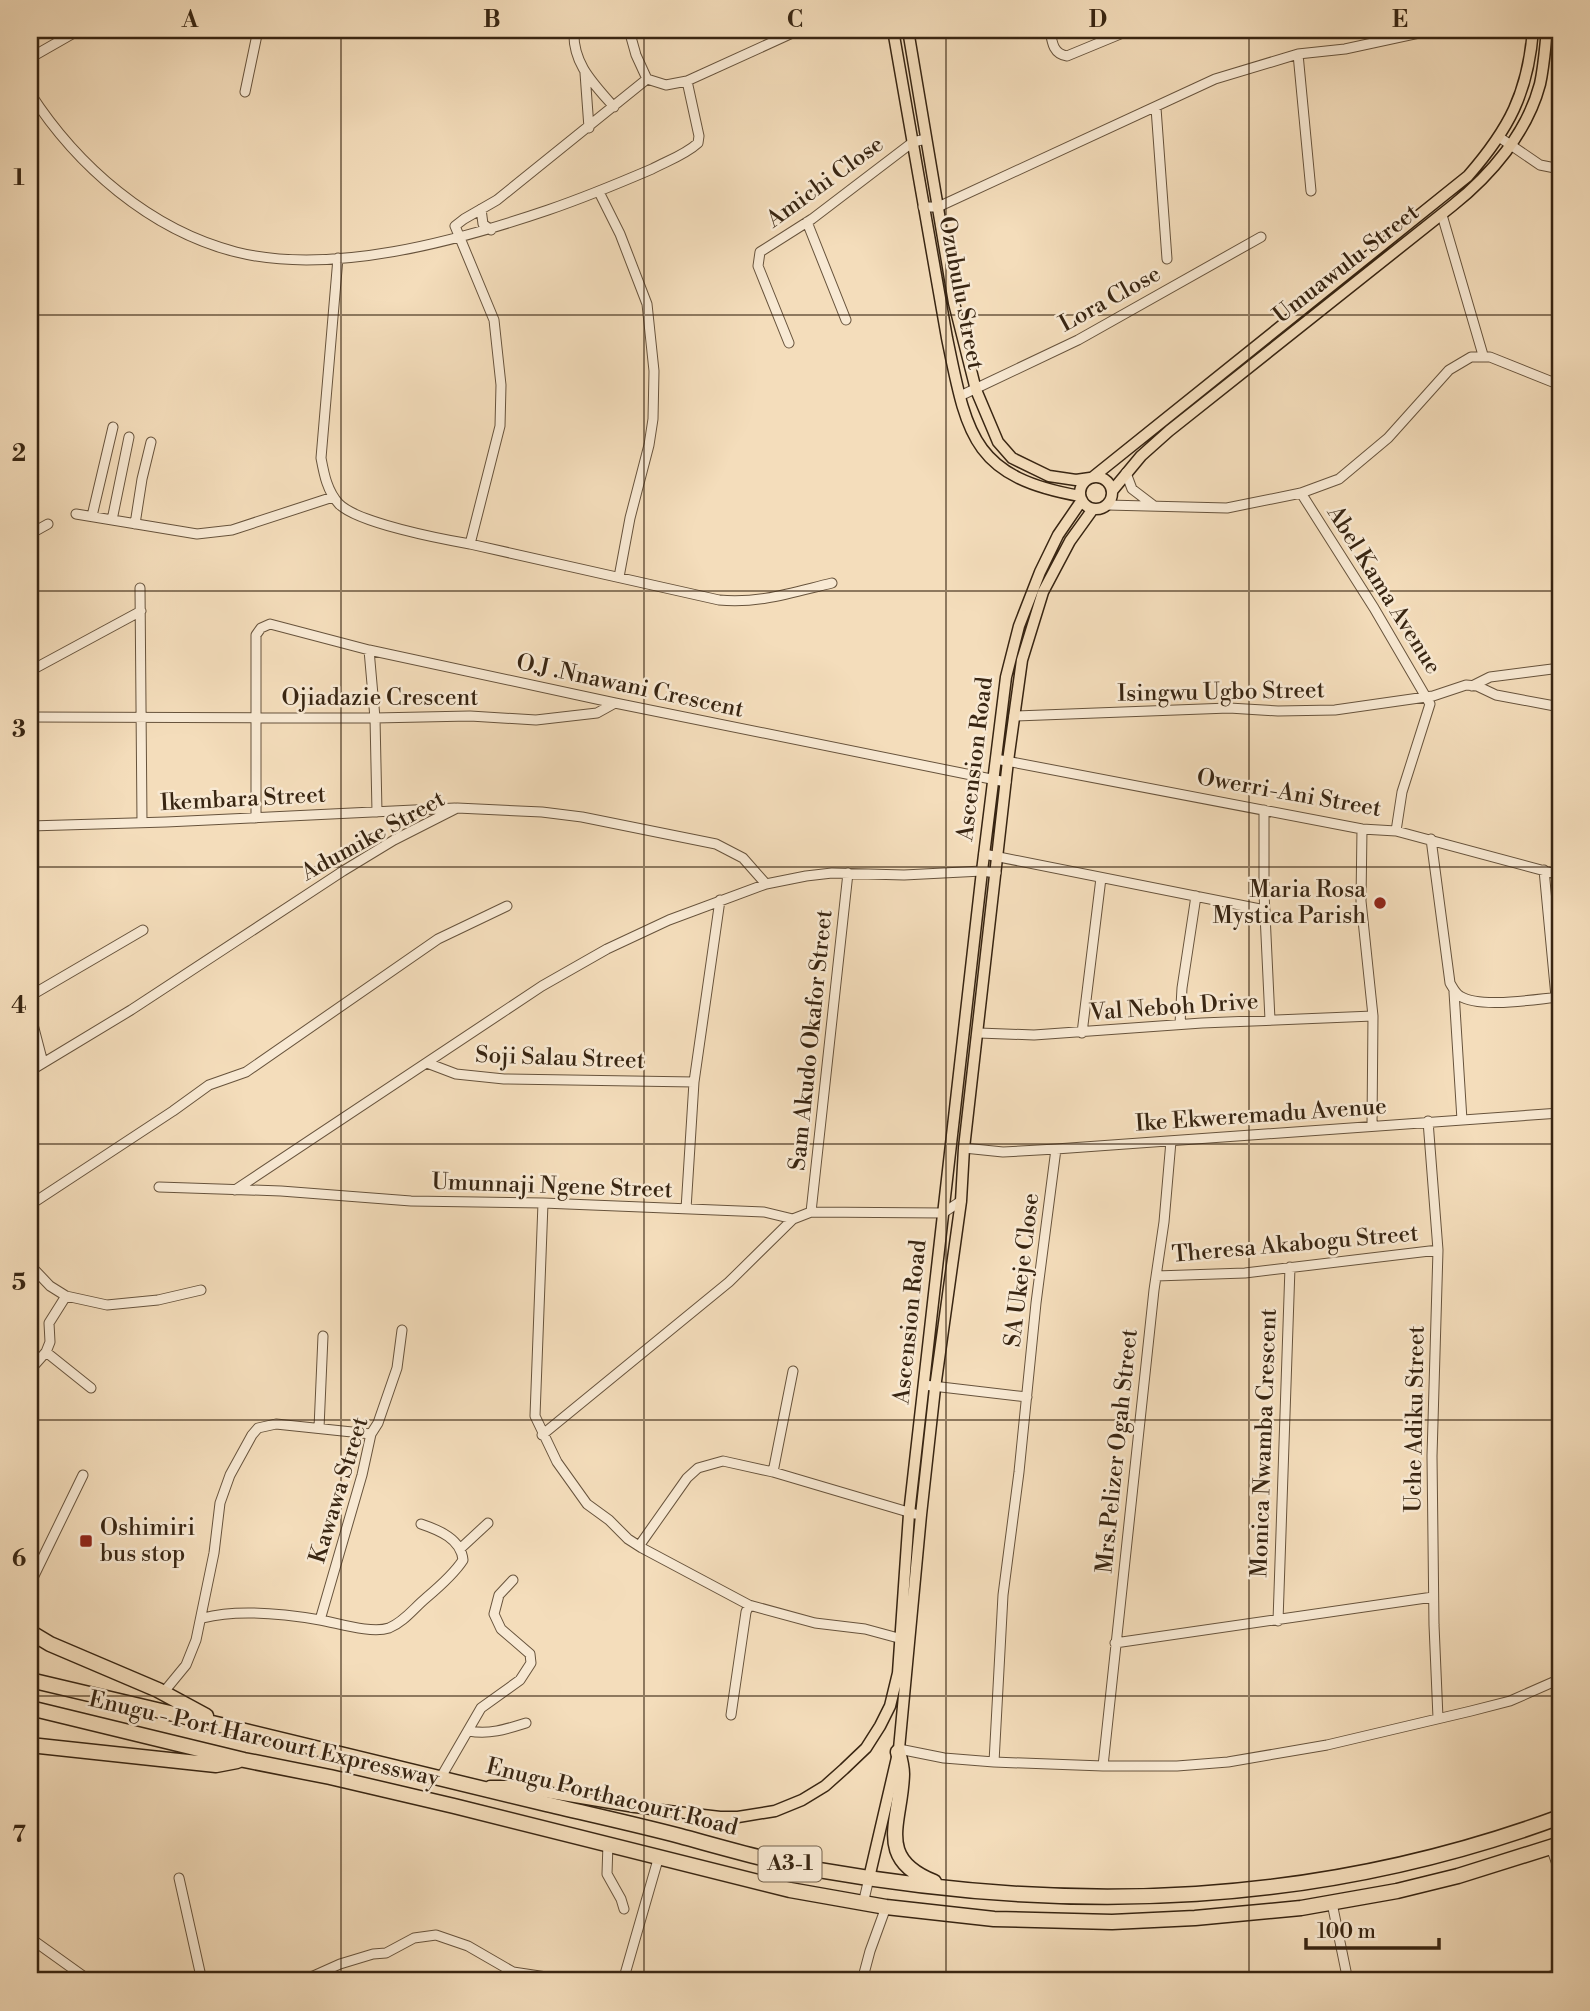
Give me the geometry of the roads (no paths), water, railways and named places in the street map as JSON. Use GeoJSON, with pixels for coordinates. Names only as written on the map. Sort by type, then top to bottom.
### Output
{"type":"FeatureCollection","features":[{"type":"Feature","properties":{"kind":"highway"},"geometry":{"type":"LineString","coordinates":[[30,1632],[50,1644],[163,1693],[223,1725]]}},
{"type":"Feature","properties":{"kind":"highway","name":"Enugu Porthacourt Road"},"geometry":{"type":"LineString","coordinates":[[30,1680],[441,1777],[772,1861],[955,1890],[1074,1898],[1229,1893],[1379,1871],[1453,1853],[1560,1817]]}},
{"type":"Feature","properties":{"kind":"highway","name":"Enugu - Port Harcourt Expressway"},"geometry":{"type":"LineString","coordinates":[[30,1708],[608,1843],[790,1890],[863,1904],[994,1919],[1112,1922],[1195,1918],[1332,1903],[1446,1879],[1555,1845]]}},
{"type":"Feature","properties":{"kind":"highway"},"geometry":{"type":"LineString","coordinates":[[30,1745],[216,1765],[244,1760]]}},
{"type":"Feature","properties":{"kind":"highway"},"geometry":{"type":"LineString","coordinates":[[899,1751],[902,1772],[894,1838],[898,1853],[906,1866],[920,1876],[955,1890]]}},
{"type":"Feature","properties":{"kind":"main road","name":"Ozubulu Street"},"geometry":{"type":"LineString","coordinates":[[893,30],[923,207],[960,396],[974,435],[982,450],[995,464],[1032,484],[1081,498]]}},
{"type":"Feature","properties":{"kind":"main road","name":"Ozubulu Street"},"geometry":{"type":"LineString","coordinates":[[908,30],[954,303],[976,390],[998,442],[1012,458],[1049,476],[1076,480],[1091,478]]}},
{"type":"Feature","properties":{"kind":"main road","name":"Umuawulu Street"},"geometry":{"type":"LineString","coordinates":[[1091,478],[1456,186],[1476,166],[1499,137],[1525,83],[1533,30]]}},
{"type":"Feature","properties":{"kind":"main road","name":"Umuawulu Street"},"geometry":{"type":"LineString","coordinates":[[1112,491],[1126,473],[1169,431],[1442,215],[1488,174],[1511,145],[1539,85],[1547,30]]}},
{"type":"Feature","properties":{"kind":"main road"},"geometry":{"type":"LineString","coordinates":[[1091,478],[1105,480],[1112,491],[1107,505],[1093,509],[1081,498],[1081,487],[1091,478]]}},
{"type":"Feature","properties":{"kind":"main road","name":"Ascension Road"},"geometry":{"type":"LineString","coordinates":[[477,1787],[509,1786],[635,1807],[720,1816],[738,1817],[775,1811],[802,1800],[825,1786],[866,1748],[890,1706],[902,1639],[930,1387],[943,1213],[1006,677],[1019,626],[1045,560],[1081,498]]}},
{"type":"Feature","properties":{"kind":"main road","name":"Ascension Road"},"geometry":{"type":"LineString","coordinates":[[930,1387],[961,1201],[964,1148],[1022,660],[1043,592],[1070,541],[1093,509]]}},
{"type":"Feature","properties":{"kind":"main road","name":"Ascension Road"},"geometry":{"type":"LineString","coordinates":[[869,1878],[899,1751],[915,1514]]}},
{"type":"Feature","properties":{"kind":"street"},"geometry":{"type":"LineString","coordinates":[[30,58],[79,30]]}},
{"type":"Feature","properties":{"kind":"street"},"geometry":{"type":"LineString","coordinates":[[245,92],[258,30]]}},
{"type":"Feature","properties":{"kind":"street"},"geometry":{"type":"LineString","coordinates":[[574,30],[574,47],[584,73],[589,128]]}},
{"type":"Feature","properties":{"kind":"street"},"geometry":{"type":"LineString","coordinates":[[629,30],[647,79],[666,85],[687,81],[799,30]]}},
{"type":"Feature","properties":{"kind":"street"},"geometry":{"type":"LineString","coordinates":[[1050,30],[1055,50],[1067,56],[1130,30]]}},
{"type":"Feature","properties":{"kind":"street"},"geometry":{"type":"LineString","coordinates":[[923,207],[938,207],[1215,79],[1298,54],[1345,49],[1423,30]]}},
{"type":"Feature","properties":{"kind":"street"},"geometry":{"type":"LineString","coordinates":[[1298,54],[1311,191]]}},
{"type":"Feature","properties":{"kind":"street"},"geometry":{"type":"LineString","coordinates":[[584,73],[614,107]]}},
{"type":"Feature","properties":{"kind":"street"},"geometry":{"type":"LineString","coordinates":[[470,544],[500,426],[501,385],[494,320],[456,226],[498,200],[647,79]]}},
{"type":"Feature","properties":{"kind":"street"},"geometry":{"type":"LineString","coordinates":[[30,93],[43,114],[80,158],[121,194],[174,227],[203,241],[237,252],[294,259],[338,258],[408,248],[491,230],[599,192],[671,160],[698,143],[699,136],[687,81]]}},
{"type":"Feature","properties":{"kind":"street"},"geometry":{"type":"LineString","coordinates":[[1156,108],[1167,259]]}},
{"type":"Feature","properties":{"kind":"street"},"geometry":{"type":"LineString","coordinates":[[1499,137],[1540,165],[1560,169]]}},
{"type":"Feature","properties":{"kind":"street"},"geometry":{"type":"LineString","coordinates":[[913,142],[926,139]]}},
{"type":"Feature","properties":{"kind":"street","name":"Amichi Close"},"geometry":{"type":"LineString","coordinates":[[789,343],[758,265],[760,252],[807,222],[913,142]]}},
{"type":"Feature","properties":{"kind":"street"},"geometry":{"type":"LineString","coordinates":[[599,192],[625,246],[647,304],[654,371],[649,445],[630,518],[619,577]]}},
{"type":"Feature","properties":{"kind":"street"},"geometry":{"type":"LineString","coordinates":[[481,209],[483,224],[491,230]]}},
{"type":"Feature","properties":{"kind":"street"},"geometry":{"type":"LineString","coordinates":[[1442,215],[1483,355]]}},
{"type":"Feature","properties":{"kind":"street"},"geometry":{"type":"LineString","coordinates":[[807,222],[846,320]]}},
{"type":"Feature","properties":{"kind":"street","name":"Lora Close"},"geometry":{"type":"LineString","coordinates":[[960,396],[1078,340],[1261,237]]}},
{"type":"Feature","properties":{"kind":"street"},"geometry":{"type":"LineString","coordinates":[[338,258],[321,446],[324,475],[333,497],[349,512],[431,537],[719,600],[761,601],[832,583]]}},
{"type":"Feature","properties":{"kind":"street"},"geometry":{"type":"LineString","coordinates":[[1107,505],[1227,508],[1301,493],[1339,480],[1388,438],[1449,370],[1464,359],[1483,355],[1560,384]]}},
{"type":"Feature","properties":{"kind":"street"},"geometry":{"type":"LineString","coordinates":[[92,516],[113,427]]}},
{"type":"Feature","properties":{"kind":"street"},"geometry":{"type":"LineString","coordinates":[[112,520],[129,437]]}},
{"type":"Feature","properties":{"kind":"street"},"geometry":{"type":"LineString","coordinates":[[135,524],[151,442]]}},
{"type":"Feature","properties":{"kind":"street"},"geometry":{"type":"LineString","coordinates":[[1126,473],[1132,489],[1155,506]]}},
{"type":"Feature","properties":{"kind":"street","name":"Abel Kama Avenue"},"geometry":{"type":"LineString","coordinates":[[1301,493],[1427,696],[1430,706],[1402,792],[1396,831]]}},
{"type":"Feature","properties":{"kind":"street"},"geometry":{"type":"LineString","coordinates":[[76,514],[197,534],[216,533],[333,497]]}},
{"type":"Feature","properties":{"kind":"street"},"geometry":{"type":"LineString","coordinates":[[30,534],[48,524]]}},
{"type":"Feature","properties":{"kind":"street"},"geometry":{"type":"LineString","coordinates":[[140,588],[142,822]]}},
{"type":"Feature","properties":{"kind":"street"},"geometry":{"type":"LineString","coordinates":[[30,671],[141,611]]}},
{"type":"Feature","properties":{"kind":"street","name":"O.J .Nnawani Crescent"},"geometry":{"type":"LineString","coordinates":[[257,718],[256,635],[261,628],[270,624],[369,650],[615,703],[1006,782]]}},
{"type":"Feature","properties":{"kind":"street"},"geometry":{"type":"LineString","coordinates":[[369,650],[375,718],[377,812]]}},
{"type":"Feature","properties":{"kind":"street","name":"Isingwu Ugbo Street"},"geometry":{"type":"LineString","coordinates":[[1014,716],[1229,708],[1335,710],[1427,696],[1457,686],[1472,685],[1490,677],[1560,668]]}},
{"type":"Feature","properties":{"kind":"street"},"geometry":{"type":"LineString","coordinates":[[1472,685],[1496,695],[1560,707]]}},
{"type":"Feature","properties":{"kind":"street","name":"Ojiadazie Crescent"},"geometry":{"type":"LineString","coordinates":[[30,717],[470,716],[536,720],[597,713],[615,703]]}},
{"type":"Feature","properties":{"kind":"street"},"geometry":{"type":"LineString","coordinates":[[256,818],[257,718]]}},
{"type":"Feature","properties":{"kind":"street","name":"Owerri-Ani Street"},"geometry":{"type":"LineString","coordinates":[[996,759],[1362,829],[1396,831],[1560,875]]}},
{"type":"Feature","properties":{"kind":"street","name":"Ikembara Street"},"geometry":{"type":"LineString","coordinates":[[30,826],[457,808]]}},
{"type":"Feature","properties":{"kind":"street","name":"Adumike Street"},"geometry":{"type":"LineString","coordinates":[[30,1071],[131,1010],[343,871],[394,840],[457,808],[542,812],[582,817],[716,844],[743,858],[766,884]]}},
{"type":"Feature","properties":{"kind":"street"},"geometry":{"type":"LineString","coordinates":[[1264,810],[1270,1020]]}},
{"type":"Feature","properties":{"kind":"street"},"geometry":{"type":"LineString","coordinates":[[1362,829],[1361,901],[1373,1016],[1372,1125]]}},
{"type":"Feature","properties":{"kind":"street"},"geometry":{"type":"LineString","coordinates":[[1431,839],[1450,983],[1454,992],[1461,1120]]}},
{"type":"Feature","properties":{"kind":"street"},"geometry":{"type":"LineString","coordinates":[[984,854],[1265,910]]}},
{"type":"Feature","properties":{"kind":"street"},"geometry":{"type":"LineString","coordinates":[[1454,992],[1461,998],[1480,1003],[1558,997],[1544,870]]}},
{"type":"Feature","properties":{"kind":"street"},"geometry":{"type":"LineString","coordinates":[[236,1190],[542,986],[607,949],[669,920],[766,884],[806,876],[848,873],[996,873]]}},
{"type":"Feature","properties":{"kind":"street","name":"Sam Akudo Okafor Street"},"geometry":{"type":"LineString","coordinates":[[811,1212],[848,873]]}},
{"type":"Feature","properties":{"kind":"street"},"geometry":{"type":"LineString","coordinates":[[1082,1033],[1101,878]]}},
{"type":"Feature","properties":{"kind":"street"},"geometry":{"type":"LineString","coordinates":[[1180,1024],[1182,988],[1196,896]]}},
{"type":"Feature","properties":{"kind":"street"},"geometry":{"type":"LineString","coordinates":[[686,1209],[694,1082],[720,900]]}},
{"type":"Feature","properties":{"kind":"street"},"geometry":{"type":"LineString","coordinates":[[30,1205],[173,1111],[195,1093],[246,1072],[438,939],[507,906]]}},
{"type":"Feature","properties":{"kind":"street"},"geometry":{"type":"LineString","coordinates":[[30,996],[143,930]]}},
{"type":"Feature","properties":{"kind":"street"},"geometry":{"type":"LineString","coordinates":[[30,1013],[43,1063]]}},
{"type":"Feature","properties":{"kind":"street","name":"Val Neboh Drive"},"geometry":{"type":"LineString","coordinates":[[979,1033],[1082,1033],[1180,1024],[1373,1016]]}},
{"type":"Feature","properties":{"kind":"street","name":"Soji Salau Street"},"geometry":{"type":"LineString","coordinates":[[427,1063],[456,1074],[504,1079],[694,1082]]}},
{"type":"Feature","properties":{"kind":"street"},"geometry":{"type":"LineString","coordinates":[[1560,1113],[1560,1353]]}},
{"type":"Feature","properties":{"kind":"street","name":"Ike Ekweremadu Avenue"},"geometry":{"type":"LineString","coordinates":[[964,1148],[1003,1152],[1056,1149],[1560,1113]]}},
{"type":"Feature","properties":{"kind":"street","name":"Uche Adiku Street"},"geometry":{"type":"LineString","coordinates":[[1428,1121],[1438,1250],[1432,1456],[1433,1597],[1438,1718]]}},
{"type":"Feature","properties":{"kind":"street","name":"Mrs.Pelizer Ogah Street"},"geometry":{"type":"LineString","coordinates":[[1103,1766],[1171,1141]]}},
{"type":"Feature","properties":{"kind":"street","name":"SA Ukeje Close"},"geometry":{"type":"LineString","coordinates":[[994,1762],[1003,1595],[1056,1149]]}},
{"type":"Feature","properties":{"kind":"street","name":"Umunnaji Ngene Street"},"geometry":{"type":"LineString","coordinates":[[159,1188],[281,1191],[411,1201],[543,1203],[764,1212],[793,1219]]}},
{"type":"Feature","properties":{"kind":"street"},"geometry":{"type":"LineString","coordinates":[[542,1435],[711,1298],[793,1219],[811,1212],[943,1213],[961,1201]]}},
{"type":"Feature","properties":{"kind":"street"},"geometry":{"type":"LineString","coordinates":[[543,1203],[535,1416],[542,1435],[564,1473],[587,1504],[639,1546],[749,1605],[815,1623],[865,1629],[902,1639]]}},
{"type":"Feature","properties":{"kind":"street","name":"Theresa Akabogu Street"},"geometry":{"type":"LineString","coordinates":[[1156,1276],[1245,1273],[1438,1250]]}},
{"type":"Feature","properties":{"kind":"street"},"geometry":{"type":"LineString","coordinates":[[30,1265],[50,1286],[66,1296],[107,1305],[158,1300],[201,1290]]}},
{"type":"Feature","properties":{"kind":"street","name":"Monica Nwamba Crescent"},"geometry":{"type":"LineString","coordinates":[[1278,1621],[1290,1266]]}},
{"type":"Feature","properties":{"kind":"street"},"geometry":{"type":"LineString","coordinates":[[30,1370],[46,1352],[50,1342],[49,1323],[66,1296]]}},
{"type":"Feature","properties":{"kind":"street","name":"Kawawa Street"},"geometry":{"type":"LineString","coordinates":[[320,1620],[362,1475],[371,1433],[378,1423],[397,1368],[402,1330]]}},
{"type":"Feature","properties":{"kind":"street"},"geometry":{"type":"LineString","coordinates":[[320,1428],[323,1336]]}},
{"type":"Feature","properties":{"kind":"street"},"geometry":{"type":"LineString","coordinates":[[46,1352],[92,1388]]}},
{"type":"Feature","properties":{"kind":"street"},"geometry":{"type":"LineString","coordinates":[[773,1472],[793,1371]]}},
{"type":"Feature","properties":{"kind":"street"},"geometry":{"type":"LineString","coordinates":[[930,1387],[1027,1396]]}},
{"type":"Feature","properties":{"kind":"street"},"geometry":{"type":"LineString","coordinates":[[163,1693],[186,1665],[203,1618],[220,1503],[230,1475],[252,1435],[258,1429],[276,1424],[371,1433]]}},
{"type":"Feature","properties":{"kind":"street"},"geometry":{"type":"LineString","coordinates":[[639,1546],[687,1478],[698,1468],[723,1461],[773,1472],[915,1514]]}},
{"type":"Feature","properties":{"kind":"street"},"geometry":{"type":"LineString","coordinates":[[30,1584],[83,1475]]}},
{"type":"Feature","properties":{"kind":"street"},"geometry":{"type":"LineString","coordinates":[[461,1548],[488,1523]]}},
{"type":"Feature","properties":{"kind":"street"},"geometry":{"type":"LineString","coordinates":[[203,1618],[220,1614],[242,1614],[320,1620],[342,1626],[386,1629],[437,1590],[462,1563],[461,1548],[436,1528],[421,1524]]}},
{"type":"Feature","properties":{"kind":"street"},"geometry":{"type":"LineString","coordinates":[[441,1777],[481,1708],[520,1679],[532,1660],[530,1654],[501,1629],[494,1614],[499,1595],[513,1580]]}},
{"type":"Feature","properties":{"kind":"street"},"geometry":{"type":"LineString","coordinates":[[1115,1643],[1433,1597]]}},
{"type":"Feature","properties":{"kind":"street"},"geometry":{"type":"LineString","coordinates":[[732,1714],[749,1605]]}},
{"type":"Feature","properties":{"kind":"street"},"geometry":{"type":"LineString","coordinates":[[899,1751],[994,1762],[1103,1766],[1177,1766],[1228,1762],[1278,1755],[1510,1701],[1560,1679]]}},
{"type":"Feature","properties":{"kind":"street"},"geometry":{"type":"LineString","coordinates":[[469,1731],[486,1733],[526,1723]]}},
{"type":"Feature","properties":{"kind":"street"},"geometry":{"type":"LineString","coordinates":[[608,1843],[607,1874],[624,1909]]}},
{"type":"Feature","properties":{"kind":"street"},"geometry":{"type":"LineString","coordinates":[[1555,1845],[1560,1873]]}},
{"type":"Feature","properties":{"kind":"street"},"geometry":{"type":"LineString","coordinates":[[623,1981],[659,1856]]}},
{"type":"Feature","properties":{"kind":"street"},"geometry":{"type":"LineString","coordinates":[[179,1878],[202,1981]]}},
{"type":"Feature","properties":{"kind":"street"},"geometry":{"type":"LineString","coordinates":[[863,1904],[869,1878]]}},
{"type":"Feature","properties":{"kind":"street"},"geometry":{"type":"LineString","coordinates":[[1332,1903],[1348,1981]]}},
{"type":"Feature","properties":{"kind":"street"},"geometry":{"type":"LineString","coordinates":[[862,1981],[886,1907]]}},
{"type":"Feature","properties":{"kind":"street"},"geometry":{"type":"LineString","coordinates":[[302,1981],[340,1964],[386,1953],[414,1938],[436,1935],[468,1947],[513,1972],[573,1981]]}},
{"type":"Feature","properties":{"kind":"street"},"geometry":{"type":"LineString","coordinates":[[30,1938],[90,1981]]}},
{"type":"Feature","properties":{"kind":"street"},"geometry":{"type":"LineString","coordinates":[[508,1981],[513,1972]]}},
{"type":"Feature","properties":{"kind":"street"},"geometry":{"type":"LineString","coordinates":[[1536,1981],[1560,1973]]}},
{"type":"Feature","properties":{"kind":"place","name":"Maria Rosa Mystica Parish"},"geometry":{"type":"Point","coordinates":[1380,903]}},
{"type":"Feature","properties":{"kind":"place","name":"Oshimiri bus stop"},"geometry":{"type":"Point","coordinates":[86,1541]}}]}
